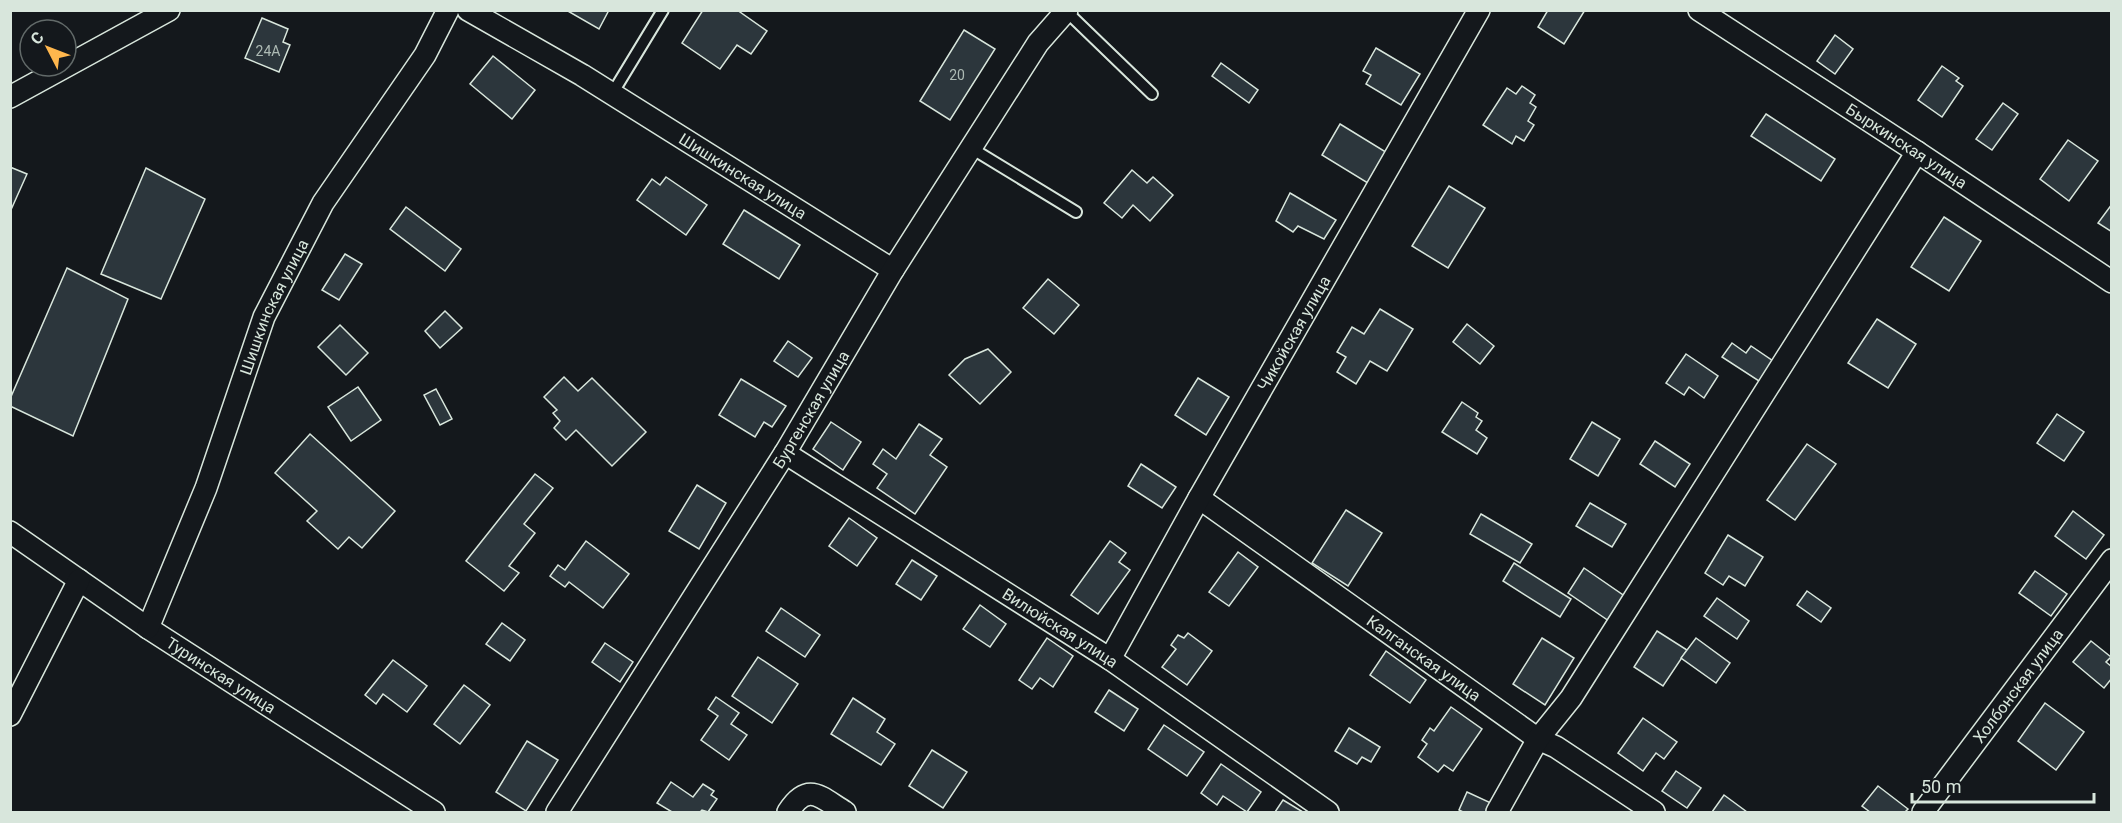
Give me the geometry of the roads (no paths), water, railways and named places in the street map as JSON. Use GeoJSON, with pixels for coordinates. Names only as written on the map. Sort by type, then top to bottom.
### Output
{"type":"FeatureCollection","features":[{"type":"Feature","properties":{"kind":"street"},"geometry":{"type":"LineString","coordinates":[[10,97],[169,10]]}},
{"type":"Feature","properties":{"kind":"street","name":"Шишкинская улица"},"geometry":{"type":"LineString","coordinates":[[148,628],[206,488],[264,317],[323,203],[425,56],[448,10]]}},
{"type":"Feature","properties":{"kind":"street","name":"Шишкинская улица"},"geometry":{"type":"LineString","coordinates":[[468,10],[612,94],[893,270]]}},
{"type":"Feature","properties":{"kind":"street","name":"Чикойская улица"},"geometry":{"type":"LineString","coordinates":[[1110,659],[1199,498],[1479,10]]}},
{"type":"Feature","properties":{"kind":"street","name":"Быркинская улица"},"geometry":{"type":"LineString","coordinates":[[1699,10],[2112,282]]}},
{"type":"Feature","properties":{"kind":"street","name":"Бургенская улица"},"geometry":{"type":"LineString","coordinates":[[557,813],[785,453],[893,270],[1038,43],[1067,11]]}},
{"type":"Feature","properties":{"kind":"street"},"geometry":{"type":"LineString","coordinates":[[1497,813],[1538,739],[1571,698],[1917,152]]}},
{"type":"Feature","properties":{"kind":"street","name":"Вилюйская улица"},"geometry":{"type":"LineString","coordinates":[[785,453],[1110,659],[1328,813]]}},
{"type":"Feature","properties":{"kind":"street","name":"Калганская улица"},"geometry":{"type":"LineString","coordinates":[[1199,498],[1538,739],[1556,747],[1654,813]]}},
{"type":"Feature","properties":{"kind":"street","name":"Туринская улица"},"geometry":{"type":"LineString","coordinates":[[10,532],[148,628],[434,813]]}},
{"type":"Feature","properties":{"kind":"street","name":"Холбонская улица"},"geometry":{"type":"LineString","coordinates":[[1923,813],[2112,560]]}},
{"type":"Feature","properties":{"kind":"street"},"geometry":{"type":"LineString","coordinates":[[10,715],[79,580]]}},
{"type":"Feature","properties":{"kind":"street"},"geometry":{"type":"LineString","coordinates":[[788,813],[797,799],[807,794],[817,795],[845,813]]}},
{"type":"Feature","properties":{"kind":"lane"},"geometry":{"type":"LineString","coordinates":[[612,94],[663,10]]}},
{"type":"Feature","properties":{"kind":"lane"},"geometry":{"type":"LineString","coordinates":[[1067,11],[1152,94]]}},
{"type":"Feature","properties":{"kind":"lane"},"geometry":{"type":"LineString","coordinates":[[971,148],[1076,212]]}}]}
